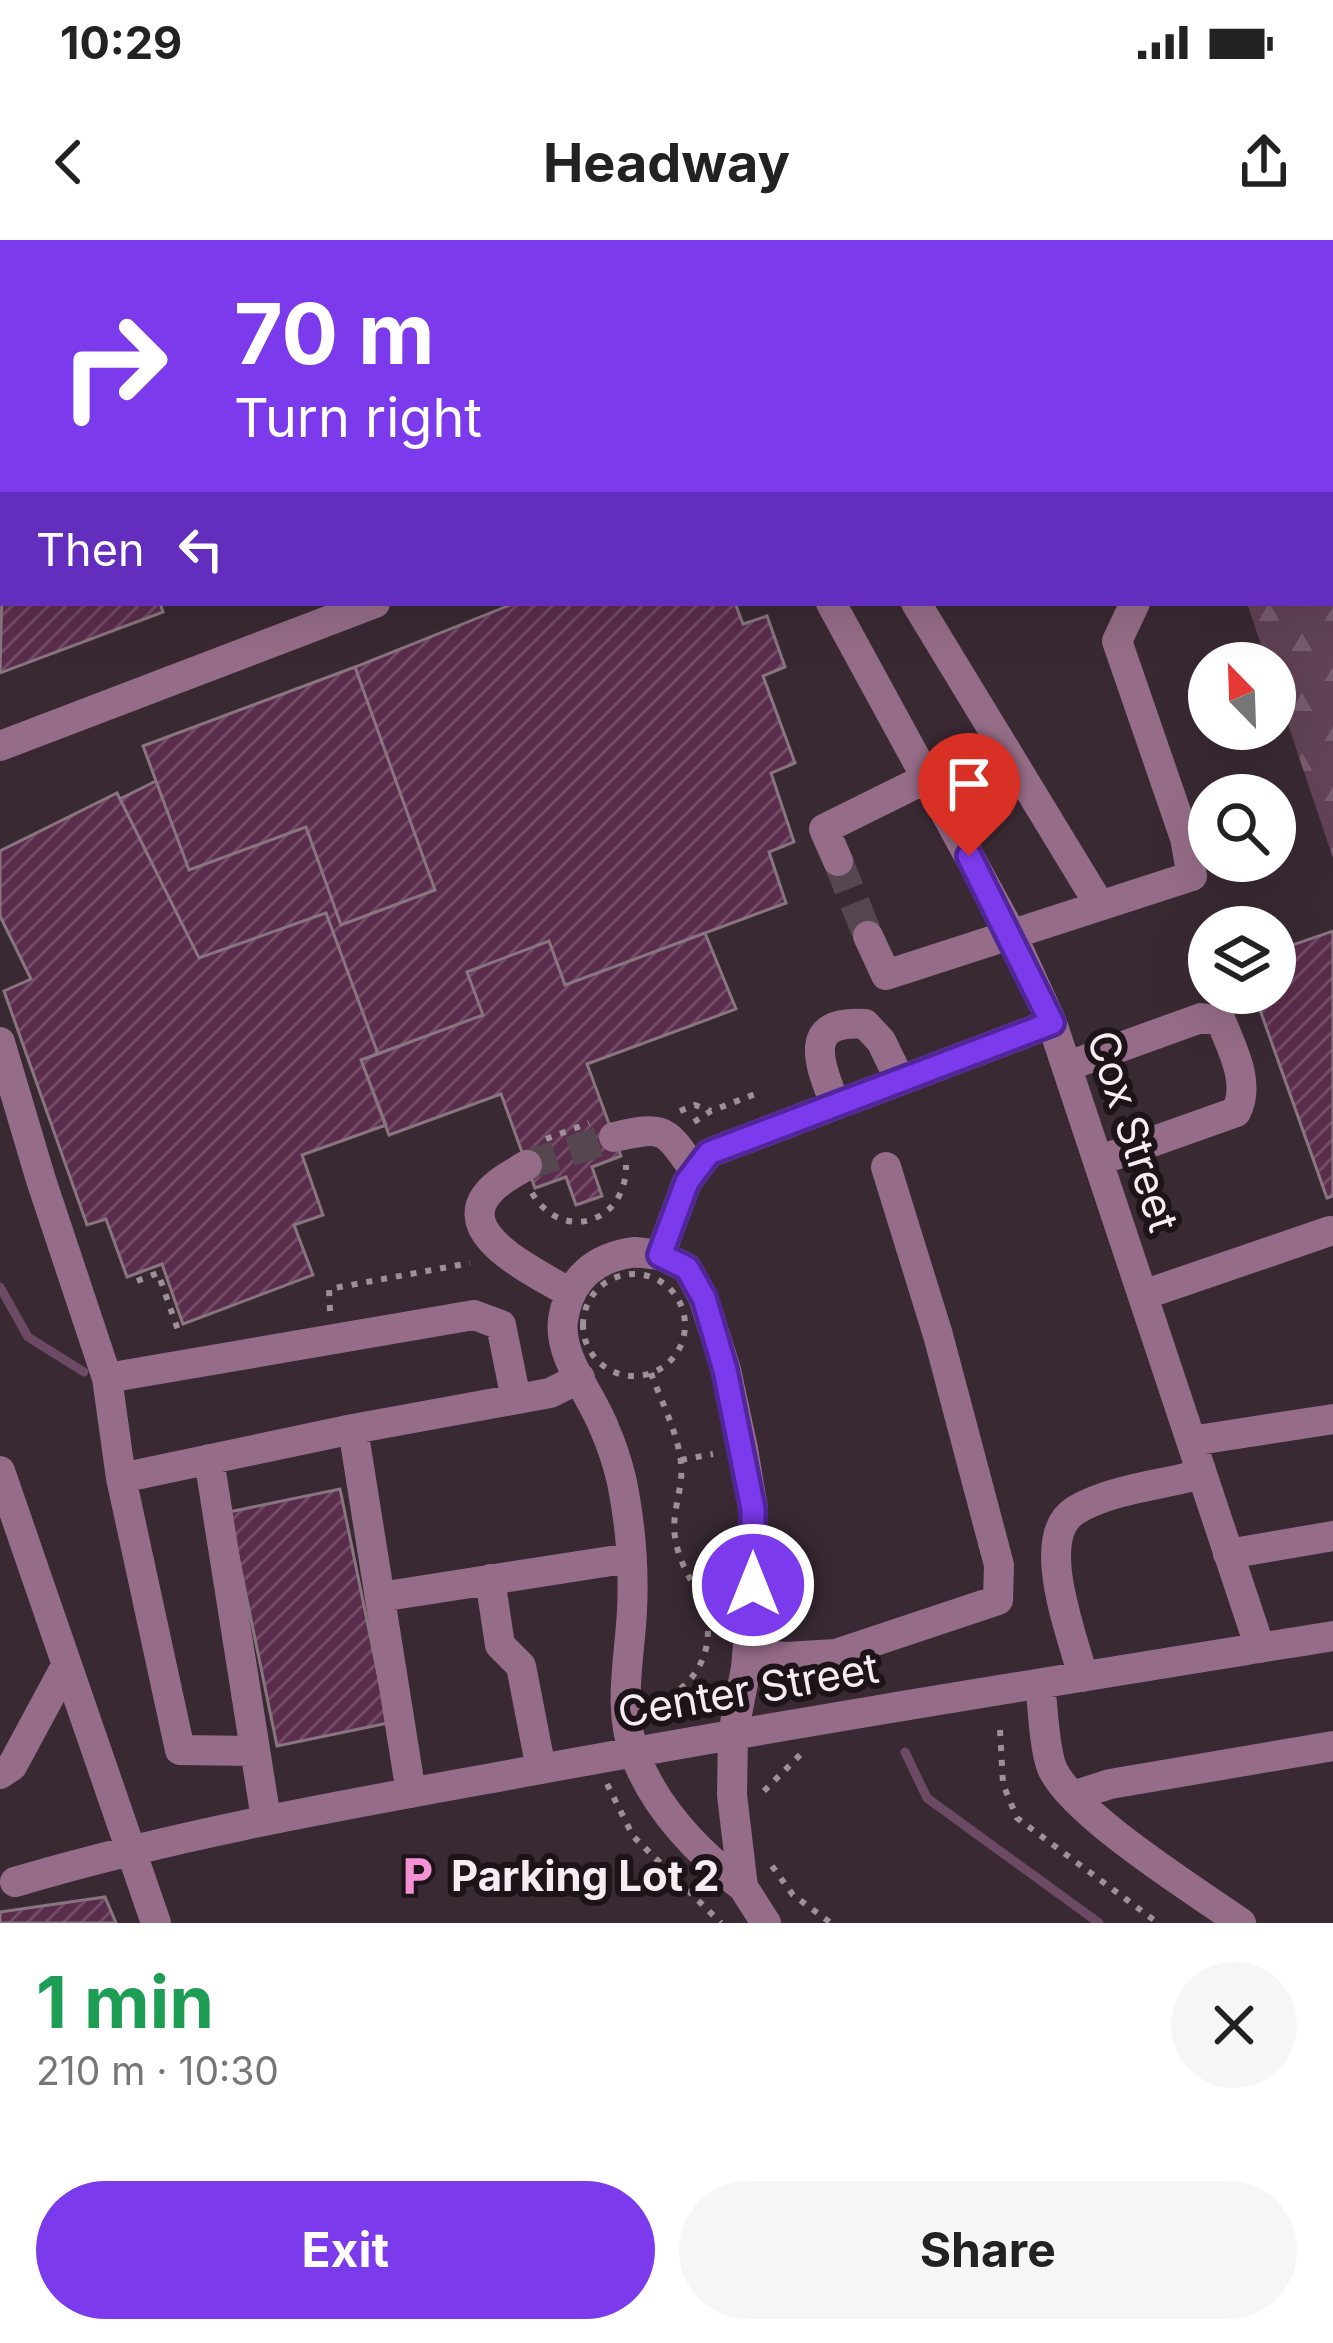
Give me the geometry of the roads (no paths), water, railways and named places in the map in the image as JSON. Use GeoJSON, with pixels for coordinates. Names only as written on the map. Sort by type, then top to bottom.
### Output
{"type":"FeatureCollection","features":[{"type":"Feature","properties":{"kind":"street"},"geometry":{"type":"LineString","coordinates":[[0,746],[367,606]]}},
{"type":"Feature","properties":{"kind":"street","name":"Cox Street"},"geometry":{"type":"LineString","coordinates":[[833,606],[1011,933],[1052,1023],[1260,1648]]}},
{"type":"Feature","properties":{"kind":"street"},"geometry":{"type":"LineString","coordinates":[[918,606],[1099,904]]}},
{"type":"Feature","properties":{"kind":"street"},"geometry":{"type":"LineString","coordinates":[[868,936],[886,975],[1192,876],[1186,838],[1117,641],[1134,606]]}},
{"type":"Feature","properties":{"kind":"street"},"geometry":{"type":"LineString","coordinates":[[838,861],[824,830],[927,778]]}},
{"type":"Feature","properties":{"kind":"street"},"geometry":{"type":"LineString","coordinates":[[1067,1066],[1201,1018],[1222,1021],[1238,1065],[1244,1097],[1236,1112],[1098,1161]]}},
{"type":"Feature","properties":{"kind":"street"},"geometry":{"type":"LineString","coordinates":[[660,1255],[687,1182],[709,1153],[1052,1023]]}},
{"type":"Feature","properties":{"kind":"street"},"geometry":{"type":"LineString","coordinates":[[835,1104],[819,1053],[821,1038],[833,1027],[865,1024],[881,1041],[900,1081]]}},
{"type":"Feature","properties":{"kind":"street"},"geometry":{"type":"LineString","coordinates":[[0,1042],[40,1180],[107,1378],[121,1478],[180,1750],[255,1751]]}},
{"type":"Feature","properties":{"kind":"street"},"geometry":{"type":"LineString","coordinates":[[616,1136],[659,1129],[669,1134],[694,1171]]}},
{"type":"Feature","properties":{"kind":"street"},"geometry":{"type":"LineString","coordinates":[[524,1167],[491,1189],[481,1207],[482,1226],[492,1243],[571,1294]]}},
{"type":"Feature","properties":{"kind":"street"},"geometry":{"type":"LineString","coordinates":[[748,1653],[836,1654],[998,1600],[999,1565],[938,1335],[886,1167]]}},
{"type":"Feature","properties":{"kind":"street"},"geometry":{"type":"LineString","coordinates":[[1143,1295],[1330,1231]]}},
{"type":"Feature","properties":{"kind":"street"},"geometry":{"type":"LineString","coordinates":[[743,1887],[732,1795],[733,1734],[748,1653],[753,1509],[734,1405],[704,1298],[687,1268],[660,1255],[613,1255],[585,1270],[571,1294],[562,1327],[622,1482],[632,1607],[626,1696],[633,1752],[654,1794],[681,1832],[743,1887],[766,1923]]}},
{"type":"Feature","properties":{"kind":"street"},"geometry":{"type":"LineString","coordinates":[[107,1378],[474,1315],[502,1324],[516,1399]]}},
{"type":"Feature","properties":{"kind":"street"},"geometry":{"type":"LineString","coordinates":[[121,1478],[550,1393],[580,1378]]}},
{"type":"Feature","properties":{"kind":"street"},"geometry":{"type":"LineString","coordinates":[[1191,1441],[1333,1419]]}},
{"type":"Feature","properties":{"kind":"street"},"geometry":{"type":"LineString","coordinates":[[353,1429],[411,1792]]}},
{"type":"Feature","properties":{"kind":"street"},"geometry":{"type":"LineString","coordinates":[[209,1459],[266,1819]]}},
{"type":"Feature","properties":{"kind":"street"},"geometry":{"type":"LineString","coordinates":[[0,1472],[156,1923]]}},
{"type":"Feature","properties":{"kind":"street"},"geometry":{"type":"LineString","coordinates":[[1083,1677],[1053,1554],[1059,1527],[1071,1512],[1096,1500],[1202,1474]]}},
{"type":"Feature","properties":{"kind":"street"},"geometry":{"type":"LineString","coordinates":[[1228,1554],[1333,1536]]}},
{"type":"Feature","properties":{"kind":"street"},"geometry":{"type":"LineString","coordinates":[[380,1597],[630,1558]]}},
{"type":"Feature","properties":{"kind":"street"},"geometry":{"type":"LineString","coordinates":[[490,1579],[500,1645],[521,1666],[541,1769]]}},
{"type":"Feature","properties":{"kind":"street","name":"Center Street"},"geometry":{"type":"LineString","coordinates":[[15,1882],[128,1848],[266,1819],[733,1734],[1333,1636]]}},
{"type":"Feature","properties":{"kind":"street"},"geometry":{"type":"LineString","coordinates":[[0,1774],[12,1766],[66,1666]]}},
{"type":"Feature","properties":{"kind":"street"},"geometry":{"type":"LineString","coordinates":[[1040,1684],[1052,1768],[1073,1796],[1114,1833],[1241,1923]]}},
{"type":"Feature","properties":{"kind":"street"},"geometry":{"type":"LineString","coordinates":[[1073,1796],[1110,1784],[1333,1746]]}},
{"type":"Feature","properties":{"kind":"waterway"},"geometry":{"type":"LineString","coordinates":[[0,1287],[28,1337],[84,1372]]}},
{"type":"Feature","properties":{"kind":"waterway"},"geometry":{"type":"LineString","coordinates":[[905,1752],[927,1798],[1099,1923]]}},
{"type":"Feature","properties":{"kind":"tunnel"},"geometry":{"type":"LineString","coordinates":[[838,861],[868,936]]}},
{"type":"Feature","properties":{"kind":"tunnel"},"geometry":{"type":"LineString","coordinates":[[527,1165],[614,1137]]}},
{"type":"Feature","properties":{"kind":"place","name":"Parking Lot 2"},"geometry":{"type":"Point","coordinates":[417,1876]}}]}
